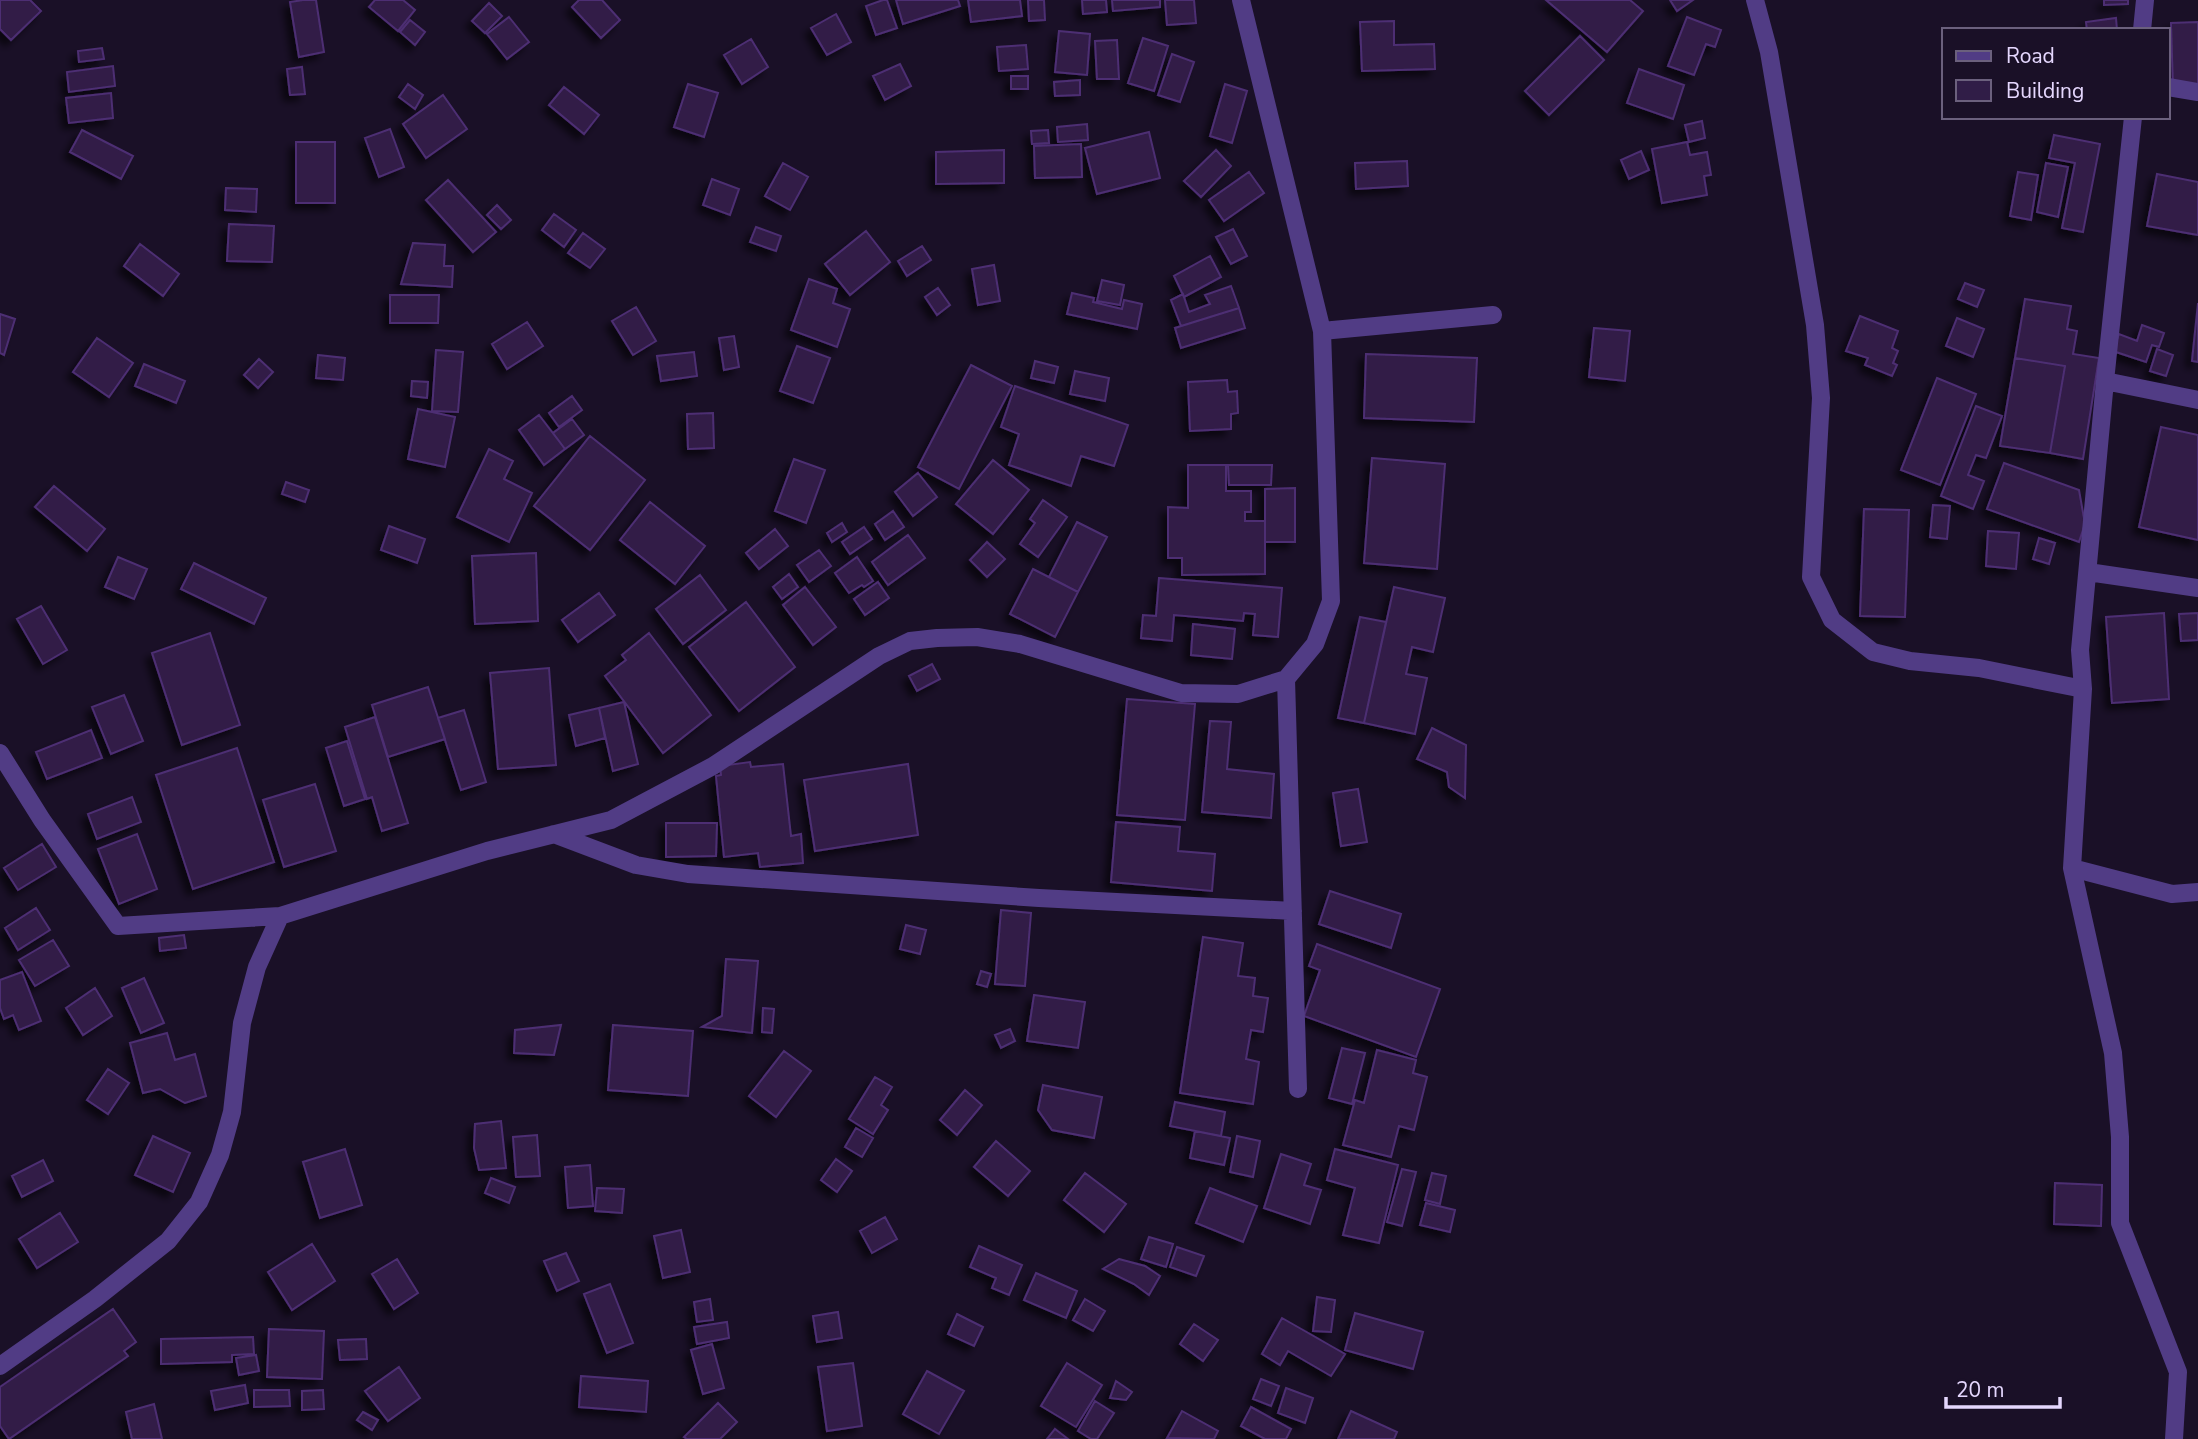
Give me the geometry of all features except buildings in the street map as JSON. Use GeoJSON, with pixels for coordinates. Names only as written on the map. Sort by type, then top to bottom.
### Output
{"type":"FeatureCollection","features":[{"type":"Feature","properties":{"kind":"street"},"geometry":{"type":"LineString","coordinates":[[0,753],[42,820],[118,926],[280,916],[487,851],[611,820],[713,766],[879,656],[910,641],[977,638],[1020,645],[1181,693],[1238,694],[1286,679],[1315,644],[1331,601],[1322,331],[1241,0]]}},
{"type":"Feature","properties":{"kind":"street"},"geometry":{"type":"LineString","coordinates":[[1755,0],[1769,52],[1815,325],[1821,398],[1811,578],[1832,620],[1873,652],[1910,661],[1979,668],[2083,689]]}},
{"type":"Feature","properties":{"kind":"street"},"geometry":{"type":"LineString","coordinates":[[2142,28],[2145,0]]}},
{"type":"Feature","properties":{"kind":"street"},"geometry":{"type":"LineString","coordinates":[[2170,87],[2198,92]]}},
{"type":"Feature","properties":{"kind":"street"},"geometry":{"type":"LineString","coordinates":[[2133,119],[2080,650],[2083,689],[2072,868],[2113,1053],[2120,1137],[2120,1223],[2178,1372],[2174,1439]]}},
{"type":"Feature","properties":{"kind":"street"},"geometry":{"type":"LineString","coordinates":[[1322,331],[1493,315]]}},
{"type":"Feature","properties":{"kind":"street"},"geometry":{"type":"LineString","coordinates":[[2105,381],[2198,400]]}},
{"type":"Feature","properties":{"kind":"street"},"geometry":{"type":"LineString","coordinates":[[2088,572],[2198,588]]}},
{"type":"Feature","properties":{"kind":"street"},"geometry":{"type":"LineString","coordinates":[[1286,679],[1298,1089]]}},
{"type":"Feature","properties":{"kind":"street"},"geometry":{"type":"LineString","coordinates":[[554,834],[636,865],[688,874],[1293,912]]}},
{"type":"Feature","properties":{"kind":"street"},"geometry":{"type":"LineString","coordinates":[[2072,868],[2172,894],[2198,892]]}},
{"type":"Feature","properties":{"kind":"street"},"geometry":{"type":"LineString","coordinates":[[0,1366],[95,1299],[168,1241],[199,1202],[220,1155],[232,1112],[242,1023],[257,967],[280,916]]}}]}
